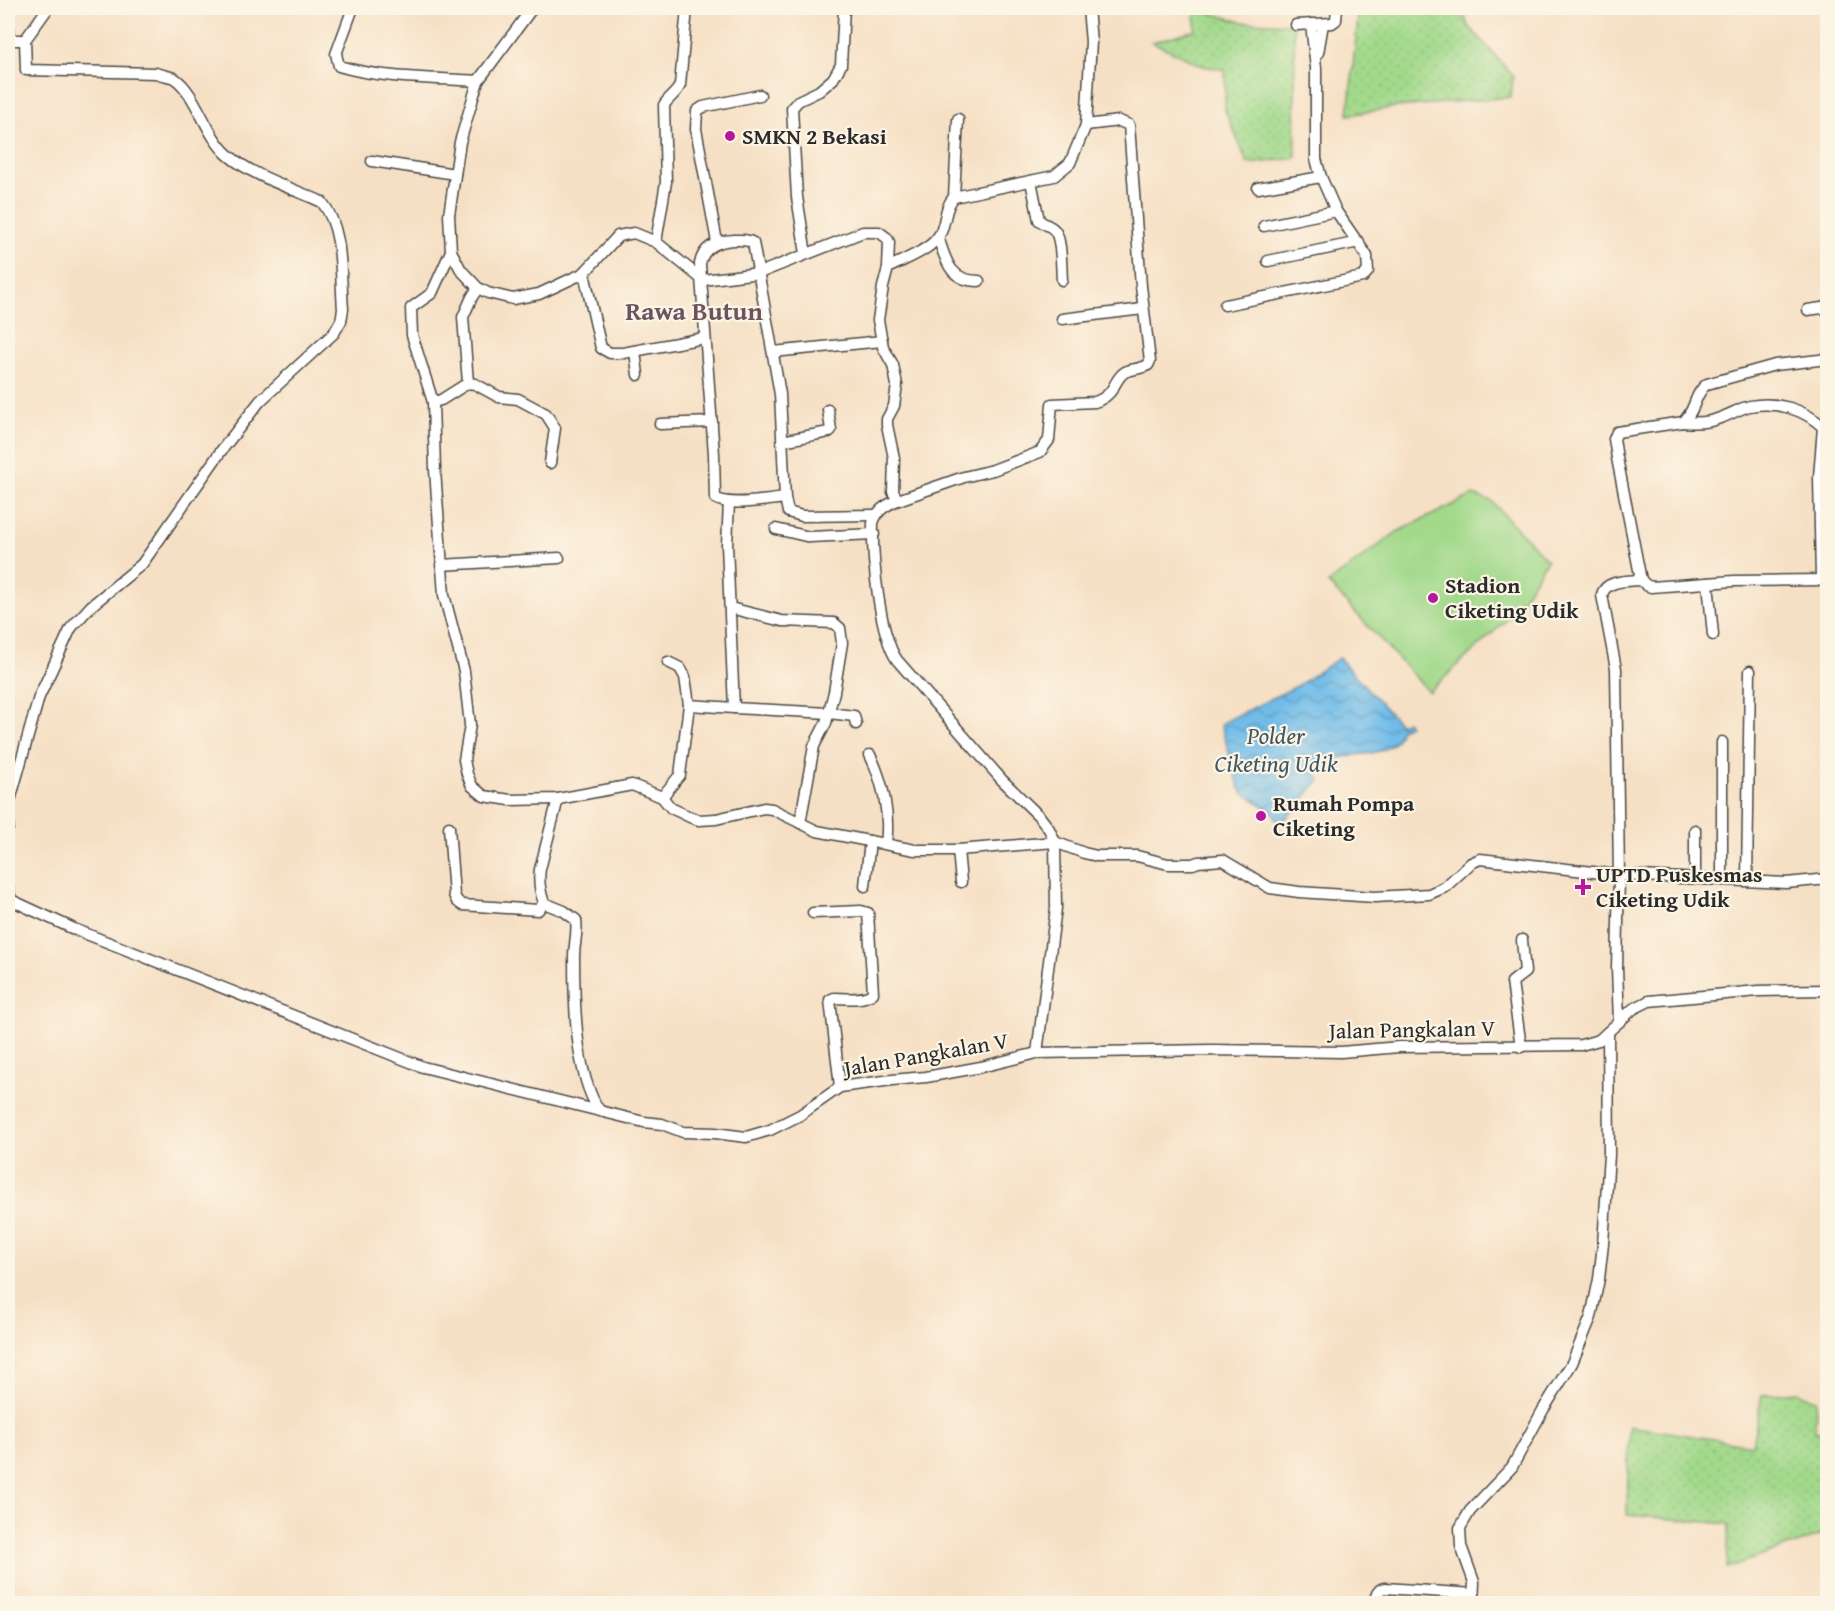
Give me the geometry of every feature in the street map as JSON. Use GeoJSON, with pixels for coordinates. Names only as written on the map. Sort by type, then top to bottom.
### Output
{"type":"FeatureCollection","features":[{"type":"Feature","properties":{"kind":"street"},"geometry":{"type":"LineString","coordinates":[[8,8],[8,40],[25,40]]}},
{"type":"Feature","properties":{"kind":"street"},"geometry":{"type":"LineString","coordinates":[[8,828],[9,804],[39,697],[71,628],[91,606],[142,564],[253,409],[334,333],[341,321],[343,309],[337,228],[331,212],[322,202],[242,165],[225,152],[212,136],[186,90],[173,78],[156,73],[26,70],[25,40],[48,8]]}},
{"type":"Feature","properties":{"kind":"street"},"geometry":{"type":"LineString","coordinates":[[353,8],[336,54],[339,66],[351,70],[386,74],[478,81]]}},
{"type":"Feature","properties":{"kind":"street"},"geometry":{"type":"LineString","coordinates":[[534,8],[478,81],[460,142],[449,215],[451,250],[460,270],[478,288],[488,293],[513,298],[539,294],[584,273],[618,236],[634,233],[656,242],[703,280],[759,273],[863,232],[879,232],[889,242],[888,268],[878,320],[883,347],[893,364],[897,385],[894,406],[887,419],[887,425],[894,458],[893,492],[898,500]]}},
{"type":"Feature","properties":{"kind":"street"},"geometry":{"type":"LineString","coordinates":[[656,242],[666,182],[664,105],[669,97],[677,92],[680,85],[687,8]]}},
{"type":"Feature","properties":{"kind":"street"},"geometry":{"type":"LineString","coordinates":[[806,254],[797,197],[792,108],[798,101],[819,90],[833,79],[841,65],[844,8]]}},
{"type":"Feature","properties":{"kind":"street"},"geometry":{"type":"LineString","coordinates":[[888,268],[925,248],[938,237],[950,201],[954,197],[1054,176],[1070,163],[1086,125],[1091,42],[1088,8]]}},
{"type":"Feature","properties":{"kind":"street"},"geometry":{"type":"LineString","coordinates":[[1296,25],[1322,24],[1336,20],[1337,8]]}},
{"type":"Feature","properties":{"kind":"street"},"geometry":{"type":"LineString","coordinates":[[1225,305],[1363,277],[1368,271],[1367,255],[1336,211],[1321,177],[1317,159],[1316,68],[1322,24]]}},
{"type":"Feature","properties":{"kind":"street"},"geometry":{"type":"LineString","coordinates":[[717,242],[696,129],[697,111],[704,107],[760,95]]}},
{"type":"Feature","properties":{"kind":"street"},"geometry":{"type":"LineString","coordinates":[[954,197],[958,119]]}},
{"type":"Feature","properties":{"kind":"street"},"geometry":{"type":"LineString","coordinates":[[1037,1053],[1056,908],[1055,842],[1040,816],[1002,780],[890,651],[882,620],[873,523],[875,515],[886,505],[1040,452],[1049,440],[1052,404],[1095,402],[1107,396],[1125,372],[1148,365],[1150,361],[1143,309],[1129,125],[1119,121],[1086,125]]}},
{"type":"Feature","properties":{"kind":"street"},"geometry":{"type":"LineString","coordinates":[[372,160],[455,174]]}},
{"type":"Feature","properties":{"kind":"street"},"geometry":{"type":"LineString","coordinates":[[1258,188],[1321,177]]}},
{"type":"Feature","properties":{"kind":"street"},"geometry":{"type":"LineString","coordinates":[[1031,181],[1039,220],[1042,224],[1053,228],[1058,235],[1062,280]]}},
{"type":"Feature","properties":{"kind":"street"},"geometry":{"type":"LineString","coordinates":[[1264,226],[1336,211]]}},
{"type":"Feature","properties":{"kind":"street"},"geometry":{"type":"LineString","coordinates":[[938,237],[943,255],[957,276],[965,280],[979,281]]}},
{"type":"Feature","properties":{"kind":"street"},"geometry":{"type":"LineString","coordinates":[[786,498],[729,502],[715,498],[712,422],[704,338],[703,280],[700,264],[706,251],[717,242],[751,240],[754,248],[780,394],[788,512],[802,516],[875,515]]}},
{"type":"Feature","properties":{"kind":"street"},"geometry":{"type":"LineString","coordinates":[[1268,261],[1359,242]]}},
{"type":"Feature","properties":{"kind":"street"},"geometry":{"type":"LineString","coordinates":[[451,250],[432,293],[411,308],[412,335],[433,402],[441,565],[448,614],[464,671],[470,725],[464,760],[472,786],[484,796],[510,800],[558,799],[632,785],[662,797],[671,808],[699,820],[716,819],[764,808],[772,809],[817,831],[915,850],[958,850],[1055,842],[1097,856],[1137,856],[1168,864],[1193,864],[1223,860],[1270,888],[1375,897],[1429,894],[1445,887],[1472,863],[1480,859],[1620,875],[1786,883],[1827,879]]}},
{"type":"Feature","properties":{"kind":"street"},"geometry":{"type":"LineString","coordinates":[[584,273],[601,348],[610,353],[635,351],[704,338]]}},
{"type":"Feature","properties":{"kind":"street"},"geometry":{"type":"LineString","coordinates":[[468,383],[463,317],[478,288]]}},
{"type":"Feature","properties":{"kind":"street"},"geometry":{"type":"LineString","coordinates":[[1808,310],[1827,308]]}},
{"type":"Feature","properties":{"kind":"street"},"geometry":{"type":"LineString","coordinates":[[1062,319],[1143,309]]}},
{"type":"Feature","properties":{"kind":"street"},"geometry":{"type":"LineString","coordinates":[[773,352],[882,341]]}},
{"type":"Feature","properties":{"kind":"street"},"geometry":{"type":"LineString","coordinates":[[635,351],[638,375]]}},
{"type":"Feature","properties":{"kind":"street"},"geometry":{"type":"LineString","coordinates":[[1683,422],[1692,411],[1700,389],[1707,384],[1775,365],[1827,359]]}},
{"type":"Feature","properties":{"kind":"street"},"geometry":{"type":"LineString","coordinates":[[433,402],[441,400],[468,383],[475,384],[499,397],[518,399],[546,414],[555,428],[550,463]]}},
{"type":"Feature","properties":{"kind":"street"},"geometry":{"type":"LineString","coordinates":[[1769,405],[1799,409],[1825,427],[1818,477],[1824,580],[1651,587],[1641,580],[1617,458],[1615,435],[1617,432],[1683,422],[1717,420],[1749,406],[1769,405]]}},
{"type":"Feature","properties":{"kind":"street"},"geometry":{"type":"LineString","coordinates":[[782,441],[829,432],[831,430],[828,410]]}},
{"type":"Feature","properties":{"kind":"street"},"geometry":{"type":"LineString","coordinates":[[660,424],[712,422]]}},
{"type":"Feature","properties":{"kind":"street"},"geometry":{"type":"LineString","coordinates":[[729,502],[727,545],[734,708]]}},
{"type":"Feature","properties":{"kind":"street"},"geometry":{"type":"LineString","coordinates":[[802,516],[807,537]]}},
{"type":"Feature","properties":{"kind":"street"},"geometry":{"type":"LineString","coordinates":[[776,529],[807,537],[874,534]]}},
{"type":"Feature","properties":{"kind":"street"},"geometry":{"type":"LineString","coordinates":[[441,565],[559,558]]}},
{"type":"Feature","properties":{"kind":"street"},"geometry":{"type":"LineString","coordinates":[[1619,1022],[1617,968],[1620,875],[1616,669],[1602,595],[1605,587],[1610,585],[1641,580]]}},
{"type":"Feature","properties":{"kind":"street"},"geometry":{"type":"LineString","coordinates":[[1707,583],[1713,635]]}},
{"type":"Feature","properties":{"kind":"street"},"geometry":{"type":"LineString","coordinates":[[730,608],[782,621],[838,625],[842,643],[834,692],[829,713],[814,746],[800,823]]}},
{"type":"Feature","properties":{"kind":"street"},"geometry":{"type":"LineString","coordinates":[[662,797],[680,775],[689,705],[685,678],[680,668],[668,662]]}},
{"type":"Feature","properties":{"kind":"street"},"geometry":{"type":"LineString","coordinates":[[1747,881],[1750,671]]}},
{"type":"Feature","properties":{"kind":"street"},"geometry":{"type":"LineString","coordinates":[[689,705],[829,713],[854,716],[856,724]]}},
{"type":"Feature","properties":{"kind":"street"},"geometry":{"type":"LineString","coordinates":[[1722,742],[1722,879]]}},
{"type":"Feature","properties":{"kind":"street"},"geometry":{"type":"LineString","coordinates":[[870,755],[876,765],[883,793],[886,843]]}},
{"type":"Feature","properties":{"kind":"street"},"geometry":{"type":"LineString","coordinates":[[558,799],[538,879],[544,903],[564,910],[576,920],[578,930],[574,954],[574,1006],[590,1092],[599,1110]]}},
{"type":"Feature","properties":{"kind":"street"},"geometry":{"type":"LineString","coordinates":[[449,827],[454,895],[457,902],[538,910],[544,903]]}},
{"type":"Feature","properties":{"kind":"street"},"geometry":{"type":"LineString","coordinates":[[1695,830],[1695,878]]}},
{"type":"Feature","properties":{"kind":"street"},"geometry":{"type":"LineString","coordinates":[[865,886],[870,841]]}},
{"type":"Feature","properties":{"kind":"street"},"geometry":{"type":"LineString","coordinates":[[958,850],[961,882]]}},
{"type":"Feature","properties":{"kind":"street","name":"Jalan Pangkalan V"},"geometry":{"type":"LineString","coordinates":[[8,889],[11,900],[74,929],[423,1067],[644,1122],[662,1124],[683,1132],[746,1137],[770,1130],[800,1115],[840,1088],[926,1077],[981,1067],[1037,1053],[1212,1050],[1341,1052],[1399,1047],[1581,1045],[1599,1040],[1633,1009],[1649,1001],[1758,991],[1827,990]]}},
{"type":"Feature","properties":{"kind":"street"},"geometry":{"type":"LineString","coordinates":[[813,913],[861,910],[868,913],[873,993],[870,996],[830,1000],[840,1088]]}},
{"type":"Feature","properties":{"kind":"street"},"geometry":{"type":"LineString","coordinates":[[1521,1047],[1512,982],[1525,972],[1522,940]]}},
{"type":"Feature","properties":{"kind":"street"},"geometry":{"type":"LineString","coordinates":[[1374,1604],[1377,1593],[1385,1587],[1474,1599],[1472,1573],[1460,1539],[1460,1528],[1470,1511],[1512,1467],[1543,1410],[1572,1364],[1590,1317],[1599,1279],[1603,1244],[1609,1155],[1608,1032]]}},
{"type":"Feature","properties":{"kind":"green space"},"geometry":{"type":"Polygon","coordinates":[[[1359,8],[1461,8],[1468,25],[1513,76],[1511,97],[1396,107],[1348,115],[1359,8]]]}},
{"type":"Feature","properties":{"kind":"green space"},"geometry":{"type":"Polygon","coordinates":[[[1195,9],[1243,22],[1294,24],[1296,158],[1248,164],[1225,110],[1225,70],[1203,66],[1152,42],[1195,30],[1195,9]]]}},
{"type":"Feature","properties":{"kind":"green space","name":"Stadion Ciketing Udik"},"geometry":{"type":"Polygon","coordinates":[[[1473,495],[1491,501],[1547,560],[1513,614],[1429,692],[1328,583],[1397,532],[1473,495]]]}},
{"type":"Feature","properties":{"kind":"green space"},"geometry":{"type":"Polygon","coordinates":[[[1797,1392],[1816,1400],[1815,1431],[1827,1432],[1827,1533],[1727,1568],[1729,1524],[1627,1515],[1629,1426],[1752,1445],[1762,1395],[1797,1392]]]}},
{"type":"Feature","properties":{"kind":"water","name":"Polder Ciketing Udik"},"geometry":{"type":"Polygon","coordinates":[[[1339,658],[1400,724],[1407,721],[1409,725],[1401,729],[1397,739],[1384,750],[1340,758],[1327,765],[1316,774],[1320,780],[1284,821],[1277,821],[1273,812],[1242,792],[1239,787],[1221,725],[1297,686],[1339,658]]]}},
{"type":"Feature","properties":{"kind":"place","name":"SMKN 2 Bekasi"},"geometry":{"type":"Point","coordinates":[730,136]}},
{"type":"Feature","properties":{"kind":"place","name":"Stadion Ciketing Udik"},"geometry":{"type":"Point","coordinates":[1433,598]}},
{"type":"Feature","properties":{"kind":"place","name":"Rumah Pompa Ciketing"},"geometry":{"type":"Point","coordinates":[1261,816]}},
{"type":"Feature","properties":{"kind":"place","name":"UPTD Puskesmas Ciketing Udik"},"geometry":{"type":"Point","coordinates":[1583,887]}},
{"type":"Feature","properties":{"kind":"district","name":"Rawa Butun"},"geometry":{"type":"Point","coordinates":[694,311]}}]}
